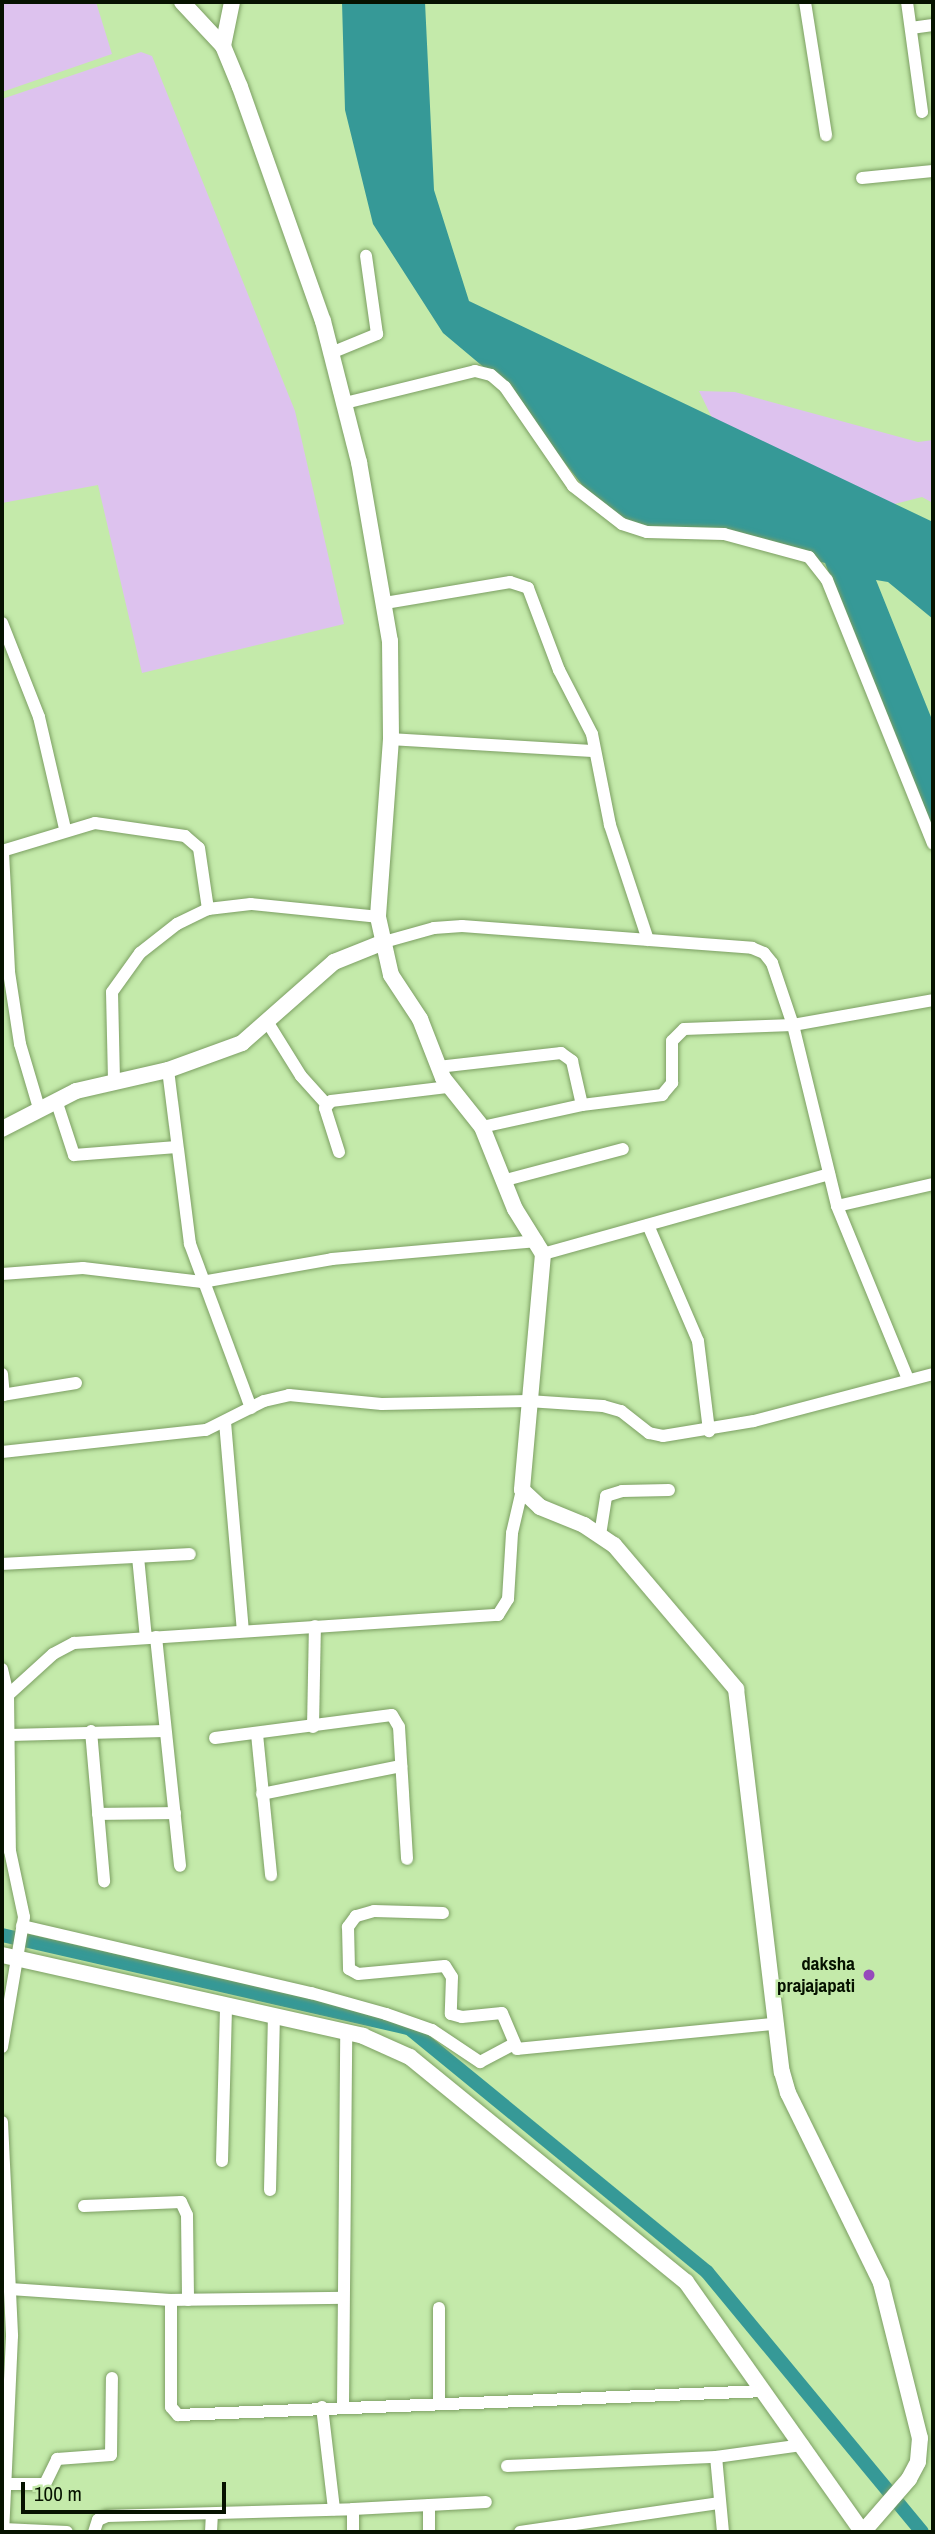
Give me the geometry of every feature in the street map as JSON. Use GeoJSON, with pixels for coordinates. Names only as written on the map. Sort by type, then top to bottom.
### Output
{"type":"FeatureCollection","features":[{"type":"Feature","properties":{"kind":"street"},"geometry":{"type":"LineString","coordinates":[[8,1695],[63,1647],[243,1629],[498,1615],[508,1599],[512,1533],[522,1490],[540,1248],[502,1181],[482,1127],[449,1087],[438,1067],[421,1019],[391,975],[378,917],[391,739],[385,603],[345,403],[281,198],[223,46],[182,2]]}},
{"type":"Feature","properties":{"kind":"street"},"geometry":{"type":"LineString","coordinates":[[223,46],[232,2]]}},
{"type":"Feature","properties":{"kind":"street"},"geometry":{"type":"LineString","coordinates":[[805,2],[826,135]]}},
{"type":"Feature","properties":{"kind":"street"},"geometry":{"type":"LineString","coordinates":[[907,2],[922,112]]}},
{"type":"Feature","properties":{"kind":"street"},"geometry":{"type":"LineString","coordinates":[[911,28],[933,25]]}},
{"type":"Feature","properties":{"kind":"street"},"geometry":{"type":"LineString","coordinates":[[862,178],[933,171]]}},
{"type":"Feature","properties":{"kind":"street"},"geometry":{"type":"LineString","coordinates":[[331,353],[377,334],[366,256]]}},
{"type":"Feature","properties":{"kind":"street"},"geometry":{"type":"LineString","coordinates":[[345,403],[466,373],[491,375],[505,387],[573,486],[622,524],[647,532],[723,534],[808,557],[827,580],[933,844]]}},
{"type":"Feature","properties":{"kind":"street"},"geometry":{"type":"LineString","coordinates":[[385,603],[510,582],[528,588],[559,670],[586,716],[610,825],[648,940]]}},
{"type":"Feature","properties":{"kind":"street"},"geometry":{"type":"LineString","coordinates":[[2,623],[38,718],[65,829]]}},
{"type":"Feature","properties":{"kind":"street"},"geometry":{"type":"LineString","coordinates":[[391,739],[595,751]]}},
{"type":"Feature","properties":{"kind":"street"},"geometry":{"type":"LineString","coordinates":[[39,1108],[20,1044],[9,972],[3,852],[65,829],[116,823],[193,840],[199,848],[208,909]]}},
{"type":"Feature","properties":{"kind":"street"},"geometry":{"type":"LineString","coordinates":[[114,1080],[112,992],[140,953],[177,924],[208,909],[251,904],[378,917]]}},
{"type":"Feature","properties":{"kind":"street"},"geometry":{"type":"LineString","coordinates":[[2,1129],[56,1100],[114,1080],[167,1070],[242,1043],[268,1023],[334,962],[384,942],[434,928],[462,926],[752,948],[764,953],[772,963],[793,1025],[837,1206],[908,1380]]}},
{"type":"Feature","properties":{"kind":"street"},"geometry":{"type":"LineString","coordinates":[[482,1127],[582,1105],[668,1091],[672,1083],[672,1041],[678,1031],[793,1025],[933,1000]]}},
{"type":"Feature","properties":{"kind":"street"},"geometry":{"type":"LineString","coordinates":[[268,1023],[301,1076],[326,1104],[339,1152]]}},
{"type":"Feature","properties":{"kind":"street"},"geometry":{"type":"LineString","coordinates":[[438,1067],[561,1053],[572,1060],[582,1105]]}},
{"type":"Feature","properties":{"kind":"street"},"geometry":{"type":"LineString","coordinates":[[167,1070],[190,1244],[251,1408]]}},
{"type":"Feature","properties":{"kind":"street"},"geometry":{"type":"LineString","coordinates":[[326,1104],[449,1087]]}},
{"type":"Feature","properties":{"kind":"street"},"geometry":{"type":"LineString","coordinates":[[56,1100],[74,1155],[177,1147]]}},
{"type":"Feature","properties":{"kind":"street"},"geometry":{"type":"LineString","coordinates":[[502,1181],[622,1149]]}},
{"type":"Feature","properties":{"kind":"street"},"geometry":{"type":"LineString","coordinates":[[2,1274],[83,1268],[202,1282],[332,1259],[540,1248],[648,1225],[829,1174]]}},
{"type":"Feature","properties":{"kind":"street"},"geometry":{"type":"LineString","coordinates":[[837,1206],[933,1184]]}},
{"type":"Feature","properties":{"kind":"street"},"geometry":{"type":"LineString","coordinates":[[648,1225],[698,1341],[709,1431]]}},
{"type":"Feature","properties":{"kind":"street"},"geometry":{"type":"LineString","coordinates":[[2,1374],[3,1395],[76,1383]]}},
{"type":"Feature","properties":{"kind":"street"},"geometry":{"type":"LineString","coordinates":[[2,1452],[206,1430],[251,1408],[289,1395],[382,1404],[528,1401],[613,1408],[655,1436],[709,1431],[933,1374]]}},
{"type":"Feature","properties":{"kind":"street"},"geometry":{"type":"LineString","coordinates":[[225,1422],[243,1629]]}},
{"type":"Feature","properties":{"kind":"street"},"geometry":{"type":"LineString","coordinates":[[10,1955],[346,2032],[410,2057],[669,2264],[865,2527],[897,2494],[918,2462],[920,2438],[892,2312],[788,2093],[774,2024],[736,1689],[628,1560],[600,1535],[540,1507],[522,1490]]}},
{"type":"Feature","properties":{"kind":"street"},"geometry":{"type":"LineString","coordinates":[[600,1535],[606,1496],[622,1490],[669,1490]]}},
{"type":"Feature","properties":{"kind":"street"},"geometry":{"type":"LineString","coordinates":[[2,1564],[191,1554]]}},
{"type":"Feature","properties":{"kind":"street"},"geometry":{"type":"LineString","coordinates":[[138,1557],[165,1731],[180,1866]]}},
{"type":"Feature","properties":{"kind":"street"},"geometry":{"type":"LineString","coordinates":[[313,1727],[315,1626]]}},
{"type":"Feature","properties":{"kind":"street"},"geometry":{"type":"LineString","coordinates":[[2,1669],[8,1695],[9,1835],[23,1909],[22,1926],[10,1955],[2,2048]]}},
{"type":"Feature","properties":{"kind":"street"},"geometry":{"type":"LineString","coordinates":[[215,1738],[392,1715],[399,1727],[407,1859]]}},
{"type":"Feature","properties":{"kind":"street"},"geometry":{"type":"LineString","coordinates":[[91,1731],[104,1881]]}},
{"type":"Feature","properties":{"kind":"street"},"geometry":{"type":"LineString","coordinates":[[9,1735],[165,1731]]}},
{"type":"Feature","properties":{"kind":"street"},"geometry":{"type":"LineString","coordinates":[[257,1734],[271,1875]]}},
{"type":"Feature","properties":{"kind":"street"},"geometry":{"type":"LineString","coordinates":[[262,1794],[401,1766]]}},
{"type":"Feature","properties":{"kind":"street"},"geometry":{"type":"LineString","coordinates":[[98,1814],[175,1813]]}},
{"type":"Feature","properties":{"kind":"street"},"geometry":{"type":"LineString","coordinates":[[443,1913],[374,1911],[356,1916],[348,1927],[349,1969],[358,1974],[445,1966],[452,1977],[451,2014],[462,2017],[502,2013],[512,2045]]}},
{"type":"Feature","properties":{"kind":"street"},"geometry":{"type":"LineString","coordinates":[[22,1926],[311,1993],[386,2014],[432,2030],[480,2062],[512,2045],[525,2049],[774,2024]]}},
{"type":"Feature","properties":{"kind":"street"},"geometry":{"type":"LineString","coordinates":[[222,2161],[226,2006]]}},
{"type":"Feature","properties":{"kind":"street"},"geometry":{"type":"LineString","coordinates":[[270,2190],[274,2016]]}},
{"type":"Feature","properties":{"kind":"street"},"geometry":{"type":"LineString","coordinates":[[343,2405],[346,2032]]}},
{"type":"Feature","properties":{"kind":"street"},"geometry":{"type":"LineString","coordinates":[[2,2122],[10,2289],[3,2531],[67,2532]]}},
{"type":"Feature","properties":{"kind":"street"},"geometry":{"type":"LineString","coordinates":[[84,2206],[181,2202],[187,2215],[188,2300]]}},
{"type":"Feature","properties":{"kind":"street"},"geometry":{"type":"LineString","coordinates":[[10,2289],[171,2300],[342,2298]]}},
{"type":"Feature","properties":{"kind":"street"},"geometry":{"type":"LineString","coordinates":[[171,2300],[173,2412],[240,2414],[343,2405],[765,2391]]}},
{"type":"Feature","properties":{"kind":"street"},"geometry":{"type":"LineString","coordinates":[[439,2308],[439,2402]]}},
{"type":"Feature","properties":{"kind":"street"},"geometry":{"type":"LineString","coordinates":[[4,2484],[45,2484],[57,2459],[111,2455],[111,2378]]}},
{"type":"Feature","properties":{"kind":"street"},"geometry":{"type":"LineString","coordinates":[[322,2407],[334,2509]]}},
{"type":"Feature","properties":{"kind":"street"},"geometry":{"type":"LineString","coordinates":[[507,2466],[716,2457],[803,2445]]}},
{"type":"Feature","properties":{"kind":"street"},"geometry":{"type":"LineString","coordinates":[[716,2457],[723,2532]]}},
{"type":"Feature","properties":{"kind":"street"},"geometry":{"type":"LineString","coordinates":[[94,2532],[98,2520],[107,2516],[486,2502]]}},
{"type":"Feature","properties":{"kind":"street"},"geometry":{"type":"LineString","coordinates":[[520,2532],[620,2526],[720,2502]]}},
{"type":"Feature","properties":{"kind":"street"},"geometry":{"type":"LineString","coordinates":[[429,2505],[429,2532]]}},
{"type":"Feature","properties":{"kind":"street"},"geometry":{"type":"LineString","coordinates":[[353,2532],[354,2508]]}},
{"type":"Feature","properties":{"kind":"street"},"geometry":{"type":"LineString","coordinates":[[211,2532],[212,2514]]}},
{"type":"Feature","properties":{"kind":"shaded area"},"geometry":{"type":"Polygon","coordinates":[[[2,2],[96,2],[112,54],[2,92],[2,2]]]}},
{"type":"Feature","properties":{"kind":"shaded area"},"geometry":{"type":"Polygon","coordinates":[[[141,52],[152,56],[295,411],[344,624],[142,673],[98,485],[2,503],[2,99],[141,52]]]}},
{"type":"Feature","properties":{"kind":"shaded area"},"geometry":{"type":"Polygon","coordinates":[[[699,391],[735,392],[918,442],[933,440],[933,503],[922,497],[875,509],[717,428],[699,391]]]}},
{"type":"Feature","properties":{"kind":"water"},"geometry":{"type":"Polygon","coordinates":[[[342,2],[425,2],[434,190],[469,301],[933,522],[933,619],[888,582],[876,580],[933,722],[933,835],[825,563],[721,535],[631,530],[587,491],[499,380],[443,333],[373,224],[345,110],[342,2]]]}},
{"type":"Feature","properties":{"kind":"waterway"},"geometry":{"type":"LineString","coordinates":[[2,1935],[409,2028],[707,2272],[922,2532]]}},
{"type":"Feature","properties":{"kind":"place","name":"daksha prajajapati"},"geometry":{"type":"Point","coordinates":[869,1975]}}]}
